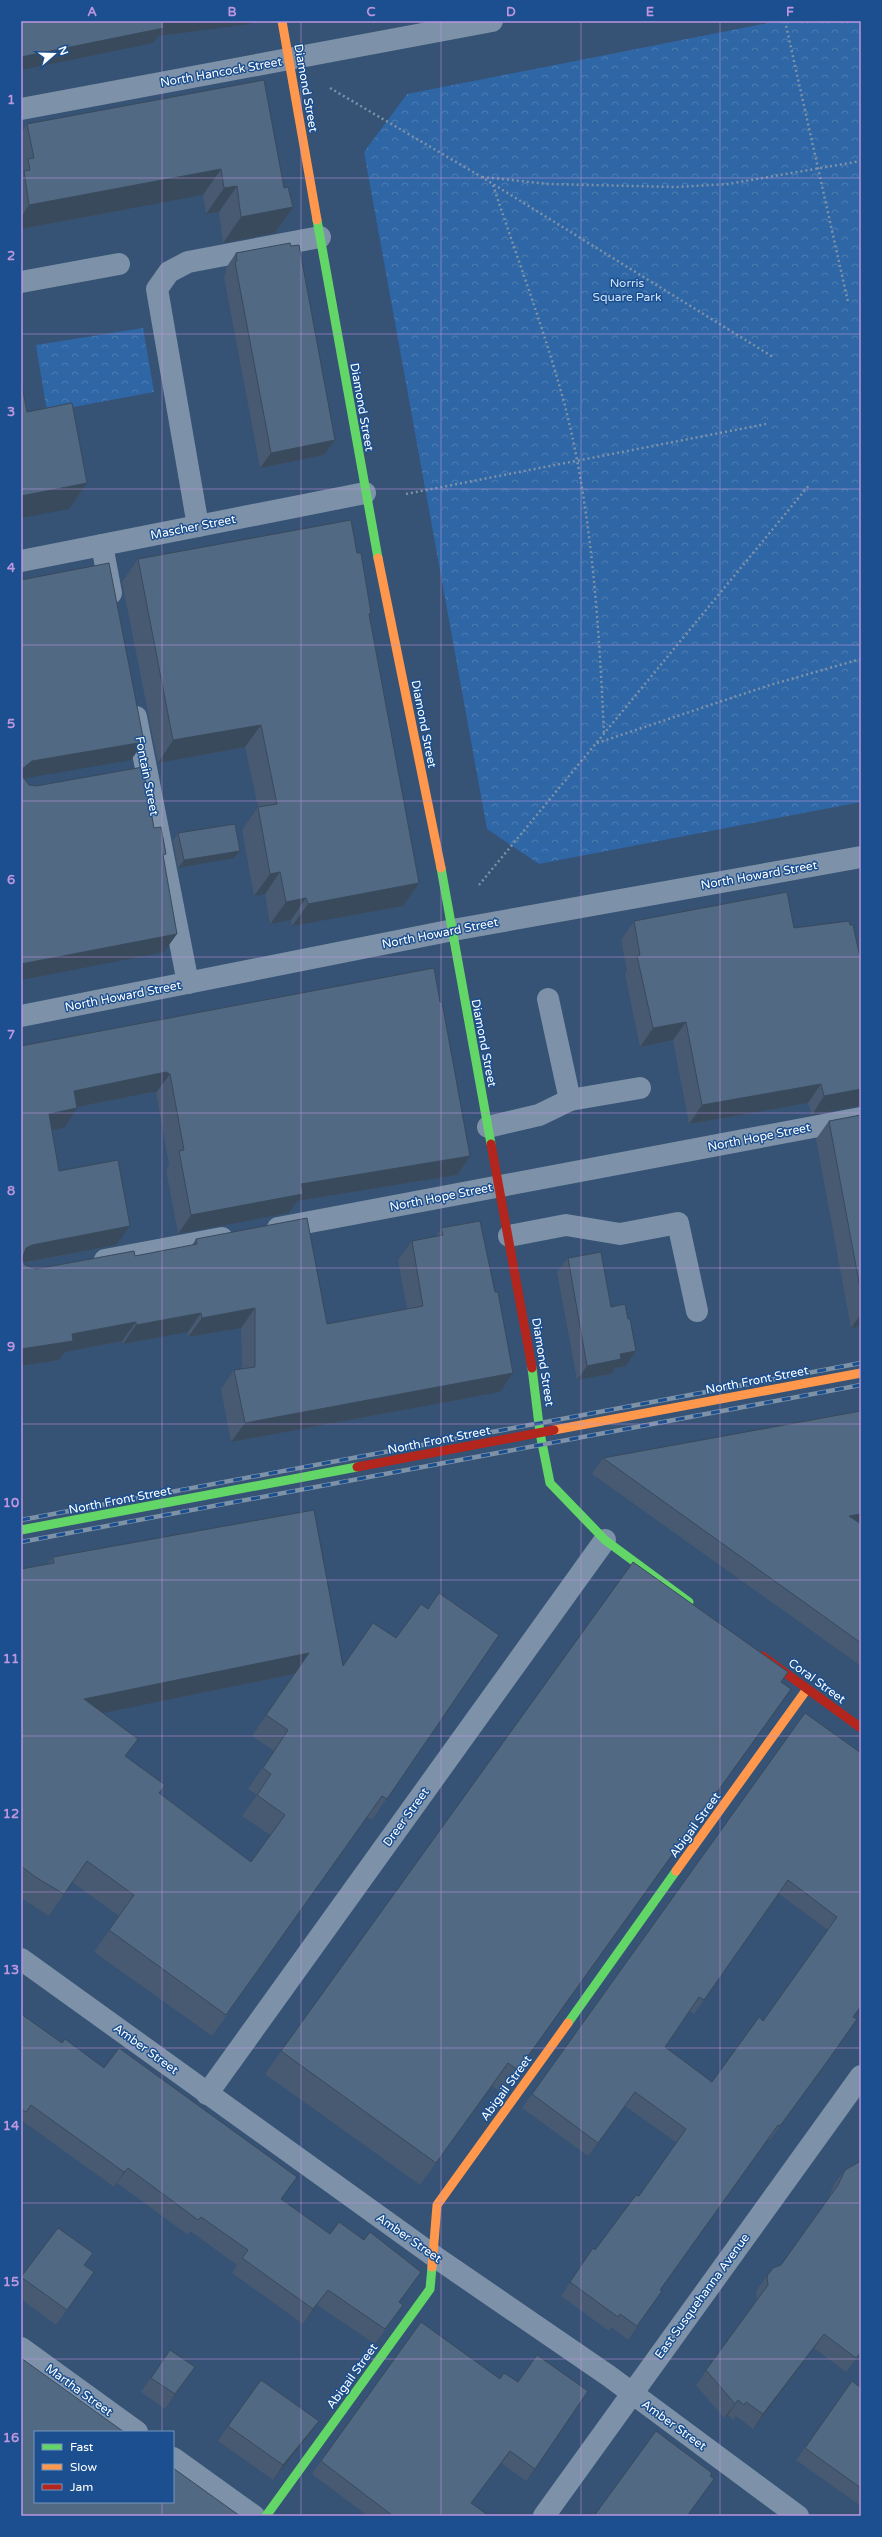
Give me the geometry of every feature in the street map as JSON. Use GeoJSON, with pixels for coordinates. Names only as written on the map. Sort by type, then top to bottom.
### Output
{"type":"FeatureCollection","features":[{"type":"Feature","properties":{"kind":"street","name":"Diamond Street"},"geometry":{"type":"LineString","coordinates":[[282,21],[366,493],[452,930],[498,1187],[509,1236],[537,1395],[540,1433],[550,1482],[605,1540]]}},
{"type":"Feature","properties":{"kind":"street","name":"North Hancock Street"},"geometry":{"type":"LineString","coordinates":[[21,109],[492,21]]}},
{"type":"Feature","properties":{"kind":"street"},"geometry":{"type":"LineString","coordinates":[[198,526],[157,289],[169,272],[188,262],[320,237]]}},
{"type":"Feature","properties":{"kind":"street"},"geometry":{"type":"LineString","coordinates":[[21,282],[119,264]]}},
{"type":"Feature","properties":{"kind":"street","name":"Mascher Street"},"geometry":{"type":"LineString","coordinates":[[21,560],[366,493]]}},
{"type":"Feature","properties":{"kind":"street"},"geometry":{"type":"LineString","coordinates":[[102,545],[116,615]]}},
{"type":"Feature","properties":{"kind":"street","name":"Fontain Street"},"geometry":{"type":"LineString","coordinates":[[132,700],[188,983]]}},
{"type":"Feature","properties":{"kind":"street"},"geometry":{"type":"LineString","coordinates":[[123,774],[146,770]]}},
{"type":"Feature","properties":{"kind":"street","name":"North Howard Street"},"geometry":{"type":"LineString","coordinates":[[21,1016],[452,930],[861,857]]}},
{"type":"Feature","properties":{"kind":"street"},"geometry":{"type":"LineString","coordinates":[[548,998],[570,1100]]}},
{"type":"Feature","properties":{"kind":"street"},"geometry":{"type":"LineString","coordinates":[[488,1127],[540,1115],[570,1100],[640,1088]]}},
{"type":"Feature","properties":{"kind":"street","name":"North Hope Street"},"geometry":{"type":"LineString","coordinates":[[83,1264],[861,1118]]}},
{"type":"Feature","properties":{"kind":"street"},"geometry":{"type":"LineString","coordinates":[[509,1236],[566,1226],[620,1234],[678,1223],[697,1311]]}},
{"type":"Feature","properties":{"kind":"street","name":"North Front Street"},"geometry":{"type":"LineString","coordinates":[[21,1530],[861,1373]]}},
{"type":"Feature","properties":{"kind":"street"},"geometry":{"type":"LineString","coordinates":[[605,1540],[700,1610]]}},
{"type":"Feature","properties":{"kind":"street","name":"Dreer Street"},"geometry":{"type":"LineString","coordinates":[[207,2094],[605,1540]]}},
{"type":"Feature","properties":{"kind":"street","name":"Coral Street"},"geometry":{"type":"LineString","coordinates":[[757,1652],[861,1728]]}},
{"type":"Feature","properties":{"kind":"street","name":"Abigail Street"},"geometry":{"type":"LineString","coordinates":[[266,2516],[430,2289],[434,2256],[437,2205],[807,1689]]}},
{"type":"Feature","properties":{"kind":"street","name":"Amber Street"},"geometry":{"type":"LineString","coordinates":[[21,1959],[434,2256],[631,2393],[798,2516]]}},
{"type":"Feature","properties":{"kind":"street","name":"East Susquehanna Avenue"},"geometry":{"type":"LineString","coordinates":[[544,2516],[631,2393],[861,2076]]}},
{"type":"Feature","properties":{"kind":"street","name":"Martha Street"},"geometry":{"type":"LineString","coordinates":[[21,2348],[136,2431]]}},
{"type":"Feature","properties":{"kind":"street"},"geometry":{"type":"LineString","coordinates":[[174,2459],[254,2516]]}},
{"type":"Feature","properties":{"kind":"path"},"geometry":{"type":"LineString","coordinates":[[785,21],[848,302]]}},
{"type":"Feature","properties":{"kind":"path"},"geometry":{"type":"LineString","coordinates":[[330,88],[480,176],[773,357]]}},
{"type":"Feature","properties":{"kind":"path"},"geometry":{"type":"LineString","coordinates":[[480,176],[549,184],[676,187],[728,184],[818,167],[861,161]]}},
{"type":"Feature","properties":{"kind":"path"},"geometry":{"type":"LineString","coordinates":[[493,185],[546,338],[565,407],[594,575],[604,734]]}},
{"type":"Feature","properties":{"kind":"path"},"geometry":{"type":"LineString","coordinates":[[406,494],[766,424]]}},
{"type":"Feature","properties":{"kind":"path"},"geometry":{"type":"LineString","coordinates":[[479,885],[810,484]]}},
{"type":"Feature","properties":{"kind":"path"},"geometry":{"type":"LineString","coordinates":[[597,743],[770,685],[861,659]]}},
{"type":"Feature","properties":{"kind":"green space","name":"Norris Square Park"},"geometry":{"type":"Polygon","coordinates":[[[778,21],[861,21],[861,802],[539,864],[487,829],[364,152],[407,94],[778,21]]]}},
{"type":"Feature","properties":{"kind":"green space"},"geometry":{"type":"Polygon","coordinates":[[[143,328],[154,392],[47,412],[36,345],[143,328]]]}},
{"type":"Feature","properties":{"kind":"building"},"geometry":{"type":"Polygon","coordinates":[[[21,21],[172,21],[163,22],[164,28],[21,57],[21,21]]]}},
{"type":"Feature","properties":{"kind":"building"},"geometry":{"type":"Polygon","coordinates":[[[264,80],[284,188],[288,187],[293,207],[241,217],[237,186],[224,188],[221,169],[29,205],[24,171],[30,170],[28,159],[34,158],[27,124],[264,80]]]}},
{"type":"Feature","properties":{"kind":"building"},"geometry":{"type":"Polygon","coordinates":[[[290,243],[291,246],[299,245],[335,440],[271,453],[235,262],[237,261],[236,253],[290,243]]]}},
{"type":"Feature","properties":{"kind":"building"},"geometry":{"type":"Polygon","coordinates":[[[21,381],[27,412],[72,403],[87,483],[21,496],[21,381]]]}},
{"type":"Feature","properties":{"kind":"building"},"geometry":{"type":"Polygon","coordinates":[[[351,520],[357,553],[361,553],[371,613],[369,614],[419,883],[308,904],[306,898],[286,902],[280,872],[270,874],[258,807],[277,804],[261,725],[173,740],[138,559],[351,520]]]}},
{"type":"Feature","properties":{"kind":"building"},"geometry":{"type":"Polygon","coordinates":[[[109,563],[144,742],[32,761],[22,769],[22,776],[29,785],[36,786],[143,767],[154,828],[161,827],[166,854],[163,855],[177,934],[21,964],[21,580],[109,563]]]}},
{"type":"Feature","properties":{"kind":"building"},"geometry":{"type":"Polygon","coordinates":[[[235,824],[240,851],[184,860],[178,833],[235,824]]]}},
{"type":"Feature","properties":{"kind":"building"},"geometry":{"type":"Polygon","coordinates":[[[787,892],[794,928],[849,921],[850,925],[853,925],[861,962],[861,1089],[824,1096],[821,1084],[702,1105],[686,1022],[653,1028],[637,956],[640,955],[634,921],[787,892]]]}},
{"type":"Feature","properties":{"kind":"building"},"geometry":{"type":"Polygon","coordinates":[[[434,968],[440,1002],[442,1002],[470,1156],[301,1184],[303,1194],[191,1215],[179,1151],[184,1150],[170,1074],[166,1072],[74,1091],[77,1108],[49,1114],[59,1171],[118,1160],[130,1226],[32,1245],[26,1248],[22,1259],[25,1265],[36,1269],[134,1251],[135,1256],[197,1244],[196,1239],[307,1218],[327,1324],[423,1306],[412,1241],[443,1235],[441,1228],[480,1221],[495,1292],[498,1292],[513,1373],[245,1423],[234,1370],[255,1367],[255,1308],[202,1318],[201,1313],[136,1325],[136,1322],[72,1334],[73,1341],[21,1349],[21,1046],[434,968]]]}},
{"type":"Feature","properties":{"kind":"building"},"geometry":{"type":"Polygon","coordinates":[[[861,1115],[861,1293],[829,1121],[861,1115]]]}},
{"type":"Feature","properties":{"kind":"building"},"geometry":{"type":"Polygon","coordinates":[[[601,1252],[611,1307],[625,1304],[628,1319],[630,1319],[636,1351],[620,1354],[621,1359],[587,1366],[568,1258],[601,1252]]]}},
{"type":"Feature","properties":{"kind":"building"},"geometry":{"type":"Polygon","coordinates":[[[861,1411],[861,1514],[849,1516],[861,1524],[861,1643],[603,1458],[861,1411]]]}},
{"type":"Feature","properties":{"kind":"building"},"geometry":{"type":"Polygon","coordinates":[[[314,1510],[343,1666],[373,1623],[396,1638],[421,1604],[428,1609],[439,1593],[499,1635],[387,1799],[382,1796],[226,2015],[109,1930],[134,1895],[87,1861],[64,1894],[37,1878],[21,1866],[21,1569],[54,1563],[53,1557],[314,1510]],[[309,1653],[84,1699],[138,1739],[125,1756],[165,1785],[159,1793],[251,1862],[285,1815],[257,1795],[271,1774],[263,1768],[288,1730],[266,1715],[309,1653]]]}},
{"type":"Feature","properties":{"kind":"building"},"geometry":{"type":"Polygon","coordinates":[[[633,1562],[788,1672],[781,1682],[791,1689],[518,2070],[508,2063],[436,2163],[281,2051],[633,1562]]]}},
{"type":"Feature","properties":{"kind":"building"},"geometry":{"type":"Polygon","coordinates":[[[805,1713],[861,1753],[861,2006],[853,2017],[857,2019],[780,2126],[778,2125],[660,2290],[662,2291],[637,2326],[620,2314],[618,2317],[570,2282],[593,2248],[595,2250],[636,2195],[639,2196],[686,2129],[635,2092],[598,2143],[532,2094],[805,1713]],[[788,1880],[704,2000],[699,1997],[665,2047],[712,2082],[759,2017],[763,2021],[837,1917],[788,1880]]]}},
{"type":"Feature","properties":{"kind":"building"},"geometry":{"type":"Polygon","coordinates":[[[21,2014],[62,2043],[65,2039],[104,2068],[119,2048],[297,2177],[281,2199],[330,2234],[339,2222],[364,2240],[370,2232],[421,2272],[399,2302],[403,2305],[385,2329],[328,2290],[313,2309],[242,2258],[248,2250],[201,2217],[198,2220],[128,2168],[124,2172],[31,2105],[26,2112],[21,2109],[21,2014]]]}},
{"type":"Feature","properties":{"kind":"building"},"geometry":{"type":"Polygon","coordinates":[[[861,2161],[861,2352],[856,2358],[824,2334],[763,2414],[746,2402],[744,2405],[738,2400],[735,2404],[706,2370],[768,2285],[767,2276],[773,2268],[781,2265],[838,2185],[845,2170],[861,2161]]]}},
{"type":"Feature","properties":{"kind":"building"},"geometry":{"type":"Polygon","coordinates":[[[58,2228],[93,2253],[84,2265],[94,2272],[67,2310],[21,2277],[58,2228]]]}},
{"type":"Feature","properties":{"kind":"building"},"geometry":{"type":"Polygon","coordinates":[[[421,2322],[500,2379],[504,2373],[518,2382],[537,2355],[588,2391],[535,2469],[510,2451],[471,2503],[489,2516],[393,2516],[321,2461],[421,2322]]]}},
{"type":"Feature","properties":{"kind":"building"},"geometry":{"type":"Polygon","coordinates":[[[170,2350],[195,2367],[175,2394],[151,2378],[170,2350]]]}},
{"type":"Feature","properties":{"kind":"building"},"geometry":{"type":"Polygon","coordinates":[[[21,2358],[123,2431],[34,2431],[34,2503],[174,2503],[174,2469],[240,2516],[21,2516],[21,2358]]]}},
{"type":"Feature","properties":{"kind":"building"},"geometry":{"type":"Polygon","coordinates":[[[261,2380],[319,2421],[283,2465],[228,2426],[261,2380]]]}},
{"type":"Feature","properties":{"kind":"building"},"geometry":{"type":"Polygon","coordinates":[[[852,2381],[861,2388],[861,2488],[805,2448],[852,2381]]]}},
{"type":"Feature","properties":{"kind":"building"},"geometry":{"type":"Polygon","coordinates":[[[656,2431],[712,2473],[710,2476],[714,2479],[687,2516],[594,2516],[656,2431]]]}},
{"type":"Feature","properties":{"kind":"railway"},"geometry":{"type":"LineString","coordinates":[[21,1520],[861,1363]]}},
{"type":"Feature","properties":{"kind":"railway"},"geometry":{"type":"LineString","coordinates":[[21,1542],[861,1385]]}},
{"type":"Feature","properties":{"kind":"traffic: fast"},"geometry":{"type":"LineString","coordinates":[[317,220],[378,558]]}},
{"type":"Feature","properties":{"kind":"traffic: fast"},"geometry":{"type":"LineString","coordinates":[[441,868],[491,1144]]}},
{"type":"Feature","properties":{"kind":"traffic: fast"},"geometry":{"type":"LineString","coordinates":[[532,1368],[540,1433],[550,1483],[605,1540],[689,1602]]}},
{"type":"Feature","properties":{"kind":"traffic: fast"},"geometry":{"type":"LineString","coordinates":[[21,1530],[357,1467]]}},
{"type":"Feature","properties":{"kind":"traffic: fast"},"geometry":{"type":"LineString","coordinates":[[568,2023],[676,1871]]}},
{"type":"Feature","properties":{"kind":"traffic: fast"},"geometry":{"type":"LineString","coordinates":[[266,2516],[430,2289],[432,2267]]}},
{"type":"Feature","properties":{"kind":"traffic: slow"},"geometry":{"type":"LineString","coordinates":[[282,21],[317,220]]}},
{"type":"Feature","properties":{"kind":"traffic: slow"},"geometry":{"type":"LineString","coordinates":[[378,558],[441,868]]}},
{"type":"Feature","properties":{"kind":"traffic: slow"},"geometry":{"type":"LineString","coordinates":[[554,1430],[861,1373]]}},
{"type":"Feature","properties":{"kind":"traffic: slow"},"geometry":{"type":"LineString","coordinates":[[676,1871],[807,1689]]}},
{"type":"Feature","properties":{"kind":"traffic: slow"},"geometry":{"type":"LineString","coordinates":[[432,2267],[437,2205],[568,2023]]}},
{"type":"Feature","properties":{"kind":"traffic: jam"},"geometry":{"type":"LineString","coordinates":[[491,1144],[532,1368]]}},
{"type":"Feature","properties":{"kind":"traffic: jam"},"geometry":{"type":"LineString","coordinates":[[357,1467],[554,1430]]}},
{"type":"Feature","properties":{"kind":"traffic: jam"},"geometry":{"type":"LineString","coordinates":[[762,1656],[861,1728]]}}]}
